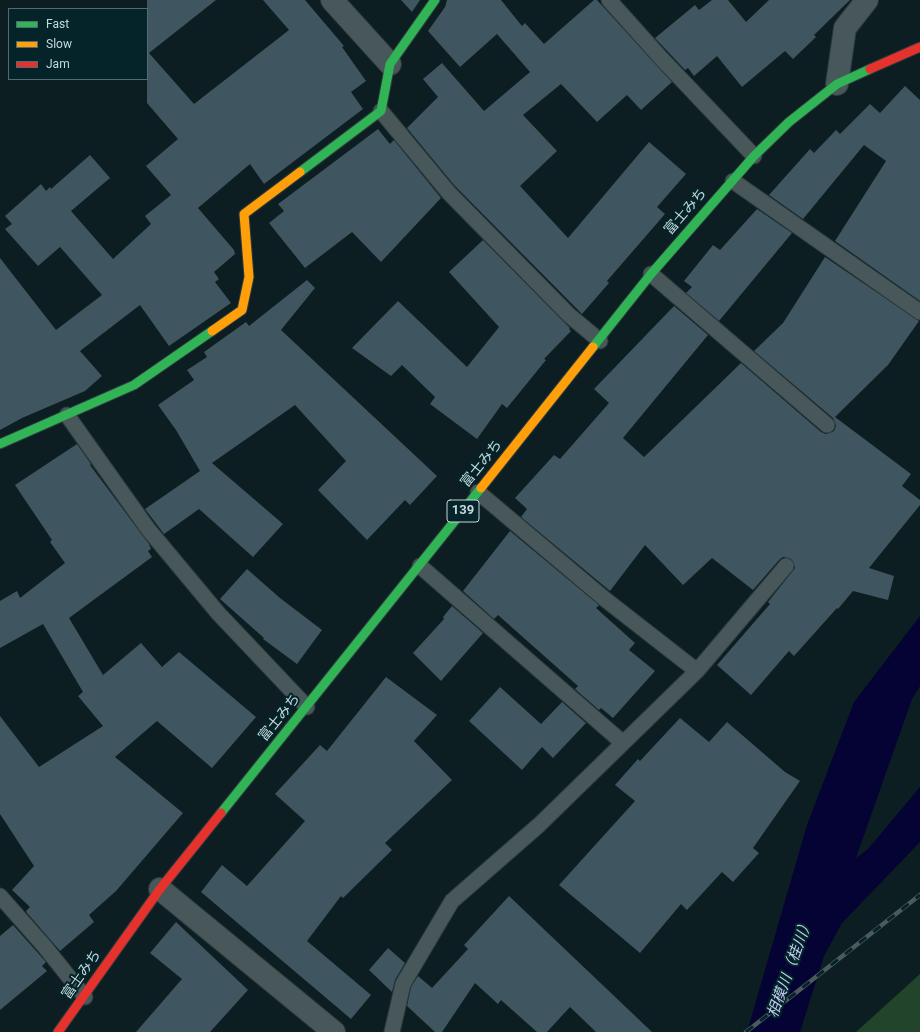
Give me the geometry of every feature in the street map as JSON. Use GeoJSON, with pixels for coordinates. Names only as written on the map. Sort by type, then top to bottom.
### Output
{"type":"FeatureCollection","features":[{"type":"Feature","properties":{"kind":"main road"},"geometry":{"type":"LineString","coordinates":[[0,444],[134,385],[242,310],[249,277],[244,214],[381,111],[390,64],[435,0]]}},
{"type":"Feature","properties":{"kind":"main road","name":"富士みち"},"geometry":{"type":"LineString","coordinates":[[58,1032],[85,997],[160,889],[600,341],[651,274],[732,181],[754,156],[789,122],[836,84],[920,47]]}},
{"type":"Feature","properties":{"kind":"street"},"geometry":{"type":"LineString","coordinates":[[332,0],[390,64]]}},
{"type":"Feature","properties":{"kind":"street"},"geometry":{"type":"LineString","coordinates":[[836,84],[845,28],[867,0]]}},
{"type":"Feature","properties":{"kind":"street"},"geometry":{"type":"LineString","coordinates":[[160,889],[334,1032]]}},
{"type":"Feature","properties":{"kind":"lane"},"geometry":{"type":"LineString","coordinates":[[609,0],[660,57],[754,156]]}},
{"type":"Feature","properties":{"kind":"lane"},"geometry":{"type":"LineString","coordinates":[[381,111],[449,193],[569,315],[600,341]]}},
{"type":"Feature","properties":{"kind":"lane"},"geometry":{"type":"LineString","coordinates":[[732,181],[920,312]]}},
{"type":"Feature","properties":{"kind":"lane"},"geometry":{"type":"LineString","coordinates":[[651,274],[828,424]]}},
{"type":"Feature","properties":{"kind":"lane"},"geometry":{"type":"LineString","coordinates":[[67,415],[148,529],[218,613],[307,707]]}},
{"type":"Feature","properties":{"kind":"lane"},"geometry":{"type":"LineString","coordinates":[[478,492],[606,600],[697,671]]}},
{"type":"Feature","properties":{"kind":"lane"},"geometry":{"type":"LineString","coordinates":[[420,566],[623,744]]}},
{"type":"Feature","properties":{"kind":"lane"},"geometry":{"type":"LineString","coordinates":[[392,1032],[403,984],[452,901],[539,825],[697,671],[786,566]]}},
{"type":"Feature","properties":{"kind":"lane"},"geometry":{"type":"LineString","coordinates":[[0,896],[45,947],[85,997]]}},
{"type":"Feature","properties":{"kind":"green space"},"geometry":{"type":"Polygon","coordinates":[[[920,974],[920,1032],[856,1032],[920,974]]]}},
{"type":"Feature","properties":{"kind":"water","name":"相模川（桂川）"},"geometry":{"type":"Polygon","coordinates":[[[920,616],[920,686],[912,699],[856,858],[868,849],[920,787],[920,842],[842,923],[824,956],[800,1032],[747,1032],[807,825],[854,702],[920,616]]]}},
{"type":"Feature","properties":{"kind":"building"},"geometry":{"type":"Polygon","coordinates":[[[147,0],[216,0],[149,53],[194,104],[289,30],[263,0],[305,0],[344,46],[342,47],[366,81],[351,92],[363,109],[264,184],[250,164],[198,208],[234,250],[235,254],[214,272],[219,279],[215,282],[231,303],[169,346],[140,305],[80,351],[102,376],[85,391],[22,418],[0,430],[0,258],[56,330],[102,295],[60,247],[38,266],[5,229],[12,224],[5,216],[41,184],[46,191],[50,187],[51,189],[90,155],[110,178],[71,211],[113,259],[151,224],[145,216],[171,195],[146,166],[178,139],[147,103],[147,0]]]}},
{"type":"Feature","properties":{"kind":"building"},"geometry":{"type":"Polygon","coordinates":[[[401,0],[420,0],[412,12],[401,0]]]}},
{"type":"Feature","properties":{"kind":"building"},"geometry":{"type":"Polygon","coordinates":[[[447,0],[501,0],[522,26],[525,23],[544,44],[594,0],[597,0],[672,82],[641,110],[627,95],[597,122],[561,84],[523,115],[557,151],[520,186],[568,238],[649,142],[686,174],[657,207],[665,214],[607,281],[609,283],[582,314],[454,185],[407,128],[438,97],[423,79],[442,63],[484,111],[530,72],[497,34],[460,67],[428,31],[445,7],[447,0]]]}},
{"type":"Feature","properties":{"kind":"building"},"geometry":{"type":"Polygon","coordinates":[[[712,0],[728,0],[746,22],[769,0],[850,0],[814,35],[816,37],[793,59],[785,51],[742,87],[717,56],[694,76],[688,68],[685,70],[655,38],[695,5],[699,10],[712,0]]]}},
{"type":"Feature","properties":{"kind":"building"},"geometry":{"type":"Polygon","coordinates":[[[905,86],[920,100],[920,301],[835,241],[886,161],[864,145],[803,219],[769,195],[810,149],[814,153],[836,130],[840,134],[870,104],[880,113],[905,86]]]}},
{"type":"Feature","properties":{"kind":"building"},"geometry":{"type":"Polygon","coordinates":[[[378,129],[390,144],[394,140],[441,198],[381,262],[352,232],[305,268],[269,223],[284,211],[278,204],[378,129]]]}},
{"type":"Feature","properties":{"kind":"building"},"geometry":{"type":"Polygon","coordinates":[[[757,209],[792,233],[719,321],[686,293],[692,287],[684,281],[713,245],[720,250],[757,209]]]}},
{"type":"Feature","properties":{"kind":"building"},"geometry":{"type":"Polygon","coordinates":[[[483,240],[570,328],[569,329],[571,331],[544,359],[546,360],[507,408],[502,404],[477,439],[430,404],[435,397],[402,365],[391,376],[352,348],[398,301],[467,367],[499,327],[449,272],[483,240]]]}},
{"type":"Feature","properties":{"kind":"building"},"geometry":{"type":"Polygon","coordinates":[[[825,257],[919,321],[888,365],[835,417],[911,474],[902,486],[920,500],[920,505],[869,568],[894,576],[888,600],[853,591],[794,656],[789,651],[751,695],[717,665],[770,604],[768,602],[795,568],[791,559],[783,557],[779,560],[753,590],[712,558],[683,585],[645,545],[610,591],[521,517],[527,509],[515,498],[554,455],[560,459],[609,403],[594,389],[674,306],[708,335],[623,438],[644,457],[741,363],[821,432],[826,434],[834,431],[836,426],[833,418],[754,351],[783,323],[825,257]]]}},
{"type":"Feature","properties":{"kind":"building"},"geometry":{"type":"Polygon","coordinates":[[[307,280],[315,288],[281,330],[437,476],[410,505],[405,500],[367,540],[318,490],[346,461],[295,405],[212,463],[283,524],[253,557],[199,509],[164,534],[145,509],[200,471],[176,430],[158,405],[194,380],[187,370],[207,357],[204,352],[246,322],[249,326],[307,280]]]}},
{"type":"Feature","properties":{"kind":"building"},"geometry":{"type":"Polygon","coordinates":[[[77,444],[91,464],[90,465],[149,544],[151,549],[148,551],[152,557],[69,618],[103,675],[141,643],[162,667],[179,652],[256,717],[212,768],[157,721],[115,757],[183,813],[116,891],[89,915],[94,922],[60,951],[27,913],[26,911],[30,907],[12,890],[34,866],[0,814],[0,716],[39,767],[103,726],[78,696],[83,692],[43,624],[0,648],[0,601],[17,591],[20,598],[65,563],[50,542],[52,540],[15,485],[77,444]]]}},
{"type":"Feature","properties":{"kind":"building"},"geometry":{"type":"Polygon","coordinates":[[[510,531],[599,605],[596,608],[635,643],[629,650],[655,671],[613,718],[601,708],[599,710],[575,689],[578,686],[498,615],[494,619],[463,591],[510,531]]]}},
{"type":"Feature","properties":{"kind":"building"},"geometry":{"type":"Polygon","coordinates":[[[247,569],[280,598],[322,630],[297,664],[263,639],[264,638],[220,599],[247,569]]]}},
{"type":"Feature","properties":{"kind":"building"},"geometry":{"type":"Polygon","coordinates":[[[452,606],[483,633],[441,681],[413,653],[444,619],[443,617],[452,606]]]}},
{"type":"Feature","properties":{"kind":"building"},"geometry":{"type":"Polygon","coordinates":[[[386,677],[437,715],[414,741],[452,780],[385,843],[392,850],[343,898],[341,896],[307,941],[371,995],[351,1019],[201,892],[222,865],[247,886],[305,821],[275,794],[320,745],[327,751],[386,677]]]}},
{"type":"Feature","properties":{"kind":"building"},"geometry":{"type":"Polygon","coordinates":[[[500,687],[541,724],[562,702],[586,723],[553,758],[542,747],[522,770],[469,721],[500,687]]]}},
{"type":"Feature","properties":{"kind":"building"},"geometry":{"type":"Polygon","coordinates":[[[680,718],[709,742],[727,722],[785,772],[800,781],[753,848],[759,853],[733,882],[722,872],[687,910],[681,904],[640,953],[559,885],[635,801],[615,785],[638,759],[640,761],[680,718]]]}},
{"type":"Feature","properties":{"kind":"building"},"geometry":{"type":"Polygon","coordinates":[[[509,896],[652,1032],[596,1032],[570,1007],[547,1032],[537,1032],[501,1000],[498,1004],[475,983],[442,1032],[435,1032],[407,1006],[411,987],[418,976],[432,988],[468,949],[464,945],[509,896]]]}},
{"type":"Feature","properties":{"kind":"building"},"geometry":{"type":"Polygon","coordinates":[[[176,922],[248,990],[210,1032],[136,1032],[182,979],[150,953],[176,922]]]}},
{"type":"Feature","properties":{"kind":"building"},"geometry":{"type":"Polygon","coordinates":[[[13,925],[46,962],[42,966],[47,971],[0,1010],[0,936],[13,925]]]}},
{"type":"Feature","properties":{"kind":"building"},"geometry":{"type":"Polygon","coordinates":[[[388,948],[405,963],[395,980],[392,992],[369,970],[388,948]]]}},
{"type":"Feature","properties":{"kind":"railway"},"geometry":{"type":"LineString","coordinates":[[746,1032],[920,895]]}},
{"type":"Feature","properties":{"kind":"traffic: fast"},"geometry":{"type":"LineString","coordinates":[[300,172],[381,111],[390,64],[435,0]]}},
{"type":"Feature","properties":{"kind":"traffic: fast"},"geometry":{"type":"LineString","coordinates":[[593,347],[651,274],[754,156],[789,122],[837,84],[870,69]]}},
{"type":"Feature","properties":{"kind":"traffic: fast"},"geometry":{"type":"LineString","coordinates":[[0,444],[134,385],[212,331]]}},
{"type":"Feature","properties":{"kind":"traffic: fast"},"geometry":{"type":"LineString","coordinates":[[221,813],[481,488]]}},
{"type":"Feature","properties":{"kind":"traffic: slow"},"geometry":{"type":"LineString","coordinates":[[212,331],[242,310],[249,277],[244,214],[300,172]]}},
{"type":"Feature","properties":{"kind":"traffic: slow"},"geometry":{"type":"LineString","coordinates":[[481,488],[593,347]]}},
{"type":"Feature","properties":{"kind":"traffic: jam"},"geometry":{"type":"LineString","coordinates":[[870,69],[920,47]]}},
{"type":"Feature","properties":{"kind":"traffic: jam"},"geometry":{"type":"LineString","coordinates":[[58,1032],[160,889],[221,813]]}}]}
